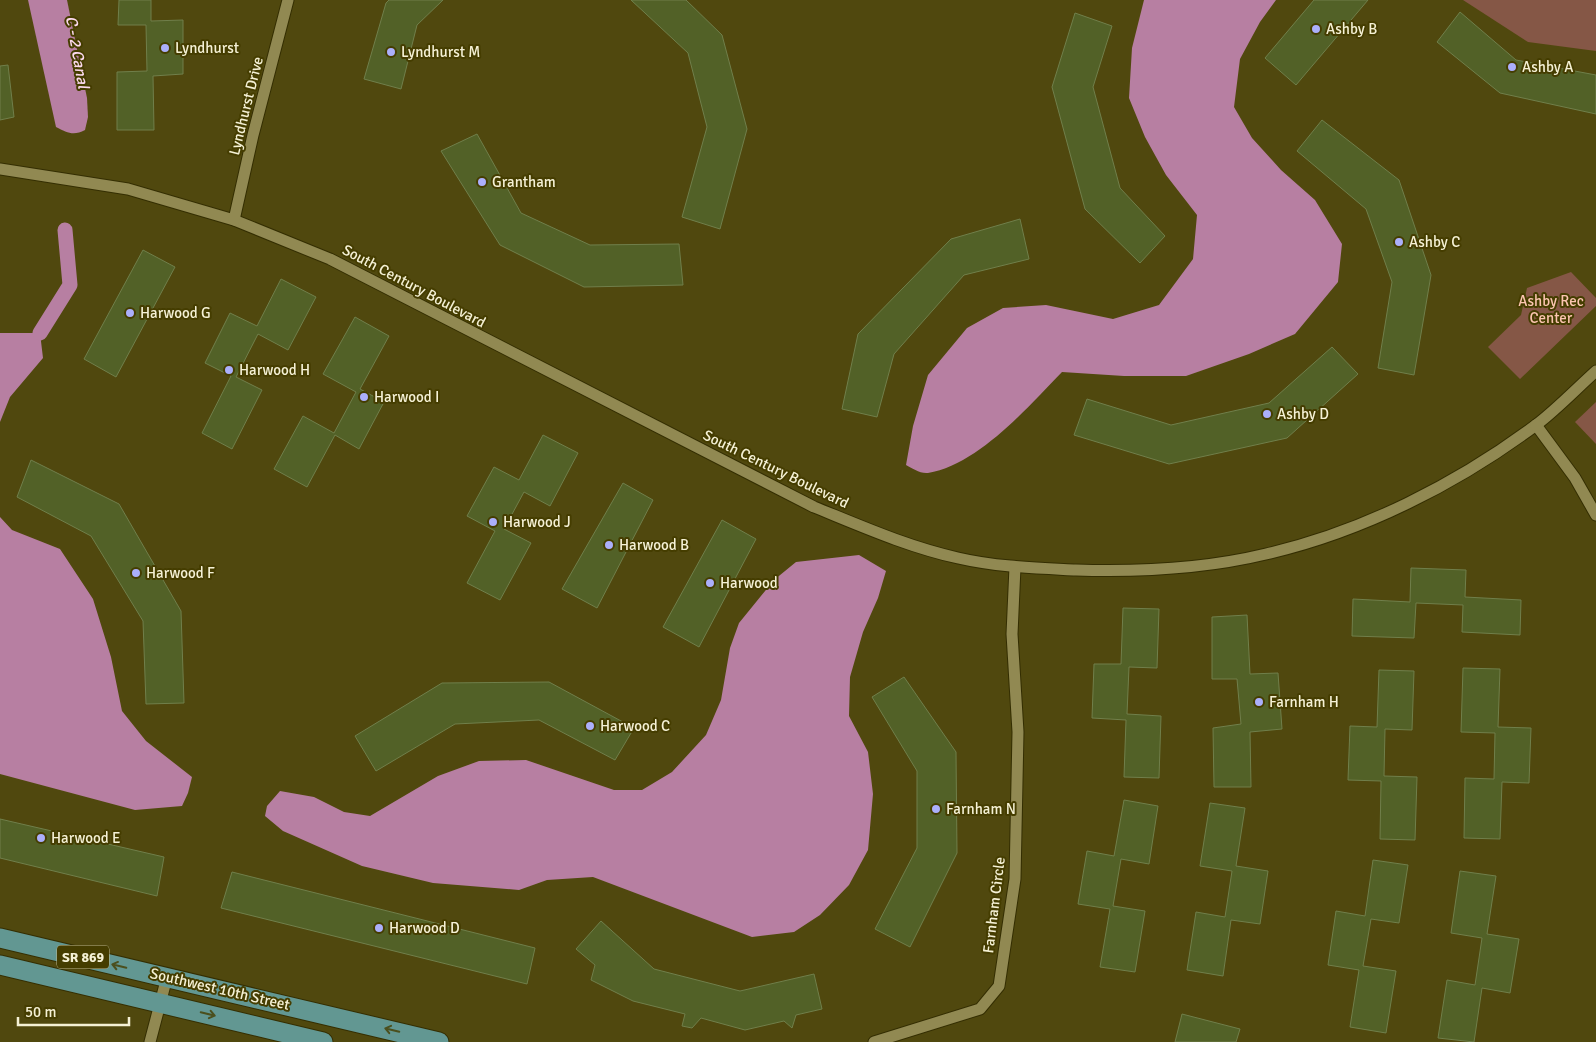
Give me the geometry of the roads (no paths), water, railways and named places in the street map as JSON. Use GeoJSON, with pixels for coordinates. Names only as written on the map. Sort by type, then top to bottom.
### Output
{"type":"FeatureCollection","features":[{"type":"Feature","properties":{"kind":"main road","name":"Southwest 10th Street"},"geometry":{"type":"LineString","coordinates":[[0,938],[439,1042]]}},
{"type":"Feature","properties":{"kind":"main road","name":"Southwest 10th Street"},"geometry":{"type":"LineString","coordinates":[[0,965],[323,1042]]}},
{"type":"Feature","properties":{"kind":"street","name":"Lyndhurst Drive"},"geometry":{"type":"LineString","coordinates":[[234,220],[253,135],[288,0]]}},
{"type":"Feature","properties":{"kind":"street","name":"South Century Boulevard"},"geometry":{"type":"LineString","coordinates":[[0,169],[128,189],[234,220],[330,259],[814,507],[893,538],[957,558],[1015,568],[1127,572],[1223,562],[1300,546],[1378,516],[1448,483],[1536,425],[1596,371]]}},
{"type":"Feature","properties":{"kind":"street"},"geometry":{"type":"LineString","coordinates":[[1536,425],[1575,478],[1596,515]]}},
{"type":"Feature","properties":{"kind":"street","name":"Farnham Circle"},"geometry":{"type":"LineString","coordinates":[[874,1042],[980,1009],[999,986],[1015,879],[1018,732],[1012,634],[1015,568]]}},
{"type":"Feature","properties":{"kind":"street"},"geometry":{"type":"LineString","coordinates":[[150,1042],[167,977]]}},
{"type":"Feature","properties":{"kind":"waterway","name":"C - 2 Canal"},"geometry":{"type":"LineString","coordinates":[[40,333],[70,285],[65,230]]}},
{"type":"Feature","properties":{"kind":"place","name":"Ashby B"},"geometry":{"type":"Point","coordinates":[1316,29]}},
{"type":"Feature","properties":{"kind":"place","name":"Lyndhurst"},"geometry":{"type":"Point","coordinates":[165,48]}},
{"type":"Feature","properties":{"kind":"place","name":"Lyndhurst M"},"geometry":{"type":"Point","coordinates":[391,52]}},
{"type":"Feature","properties":{"kind":"place","name":"Ashby A"},"geometry":{"type":"Point","coordinates":[1512,67]}},
{"type":"Feature","properties":{"kind":"place","name":"Grantham"},"geometry":{"type":"Point","coordinates":[482,182]}},
{"type":"Feature","properties":{"kind":"place","name":"Ashby C"},"geometry":{"type":"Point","coordinates":[1399,242]}},
{"type":"Feature","properties":{"kind":"place","name":"Harwood G"},"geometry":{"type":"Point","coordinates":[130,313]}},
{"type":"Feature","properties":{"kind":"place","name":"Harwood H"},"geometry":{"type":"Point","coordinates":[229,370]}},
{"type":"Feature","properties":{"kind":"place","name":"Harwood I"},"geometry":{"type":"Point","coordinates":[364,397]}},
{"type":"Feature","properties":{"kind":"place","name":"Ashby D"},"geometry":{"type":"Point","coordinates":[1267,414]}},
{"type":"Feature","properties":{"kind":"place","name":"Harwood J"},"geometry":{"type":"Point","coordinates":[493,522]}},
{"type":"Feature","properties":{"kind":"place","name":"Harwood B"},"geometry":{"type":"Point","coordinates":[609,545]}},
{"type":"Feature","properties":{"kind":"place","name":"Harwood F"},"geometry":{"type":"Point","coordinates":[136,573]}},
{"type":"Feature","properties":{"kind":"place","name":"Harwood"},"geometry":{"type":"Point","coordinates":[710,583]}},
{"type":"Feature","properties":{"kind":"place","name":"Farnham H"},"geometry":{"type":"Point","coordinates":[1259,702]}},
{"type":"Feature","properties":{"kind":"place","name":"Harwood C"},"geometry":{"type":"Point","coordinates":[590,726]}},
{"type":"Feature","properties":{"kind":"place","name":"Farnham N"},"geometry":{"type":"Point","coordinates":[936,809]}},
{"type":"Feature","properties":{"kind":"place","name":"Harwood E"},"geometry":{"type":"Point","coordinates":[41,838]}},
{"type":"Feature","properties":{"kind":"place","name":"Harwood D"},"geometry":{"type":"Point","coordinates":[379,928]}},
{"type":"Feature","properties":{"kind":"park label","name":"Ashby Rec Center"},"geometry":{"type":"Point","coordinates":[1551,310]}}]}
